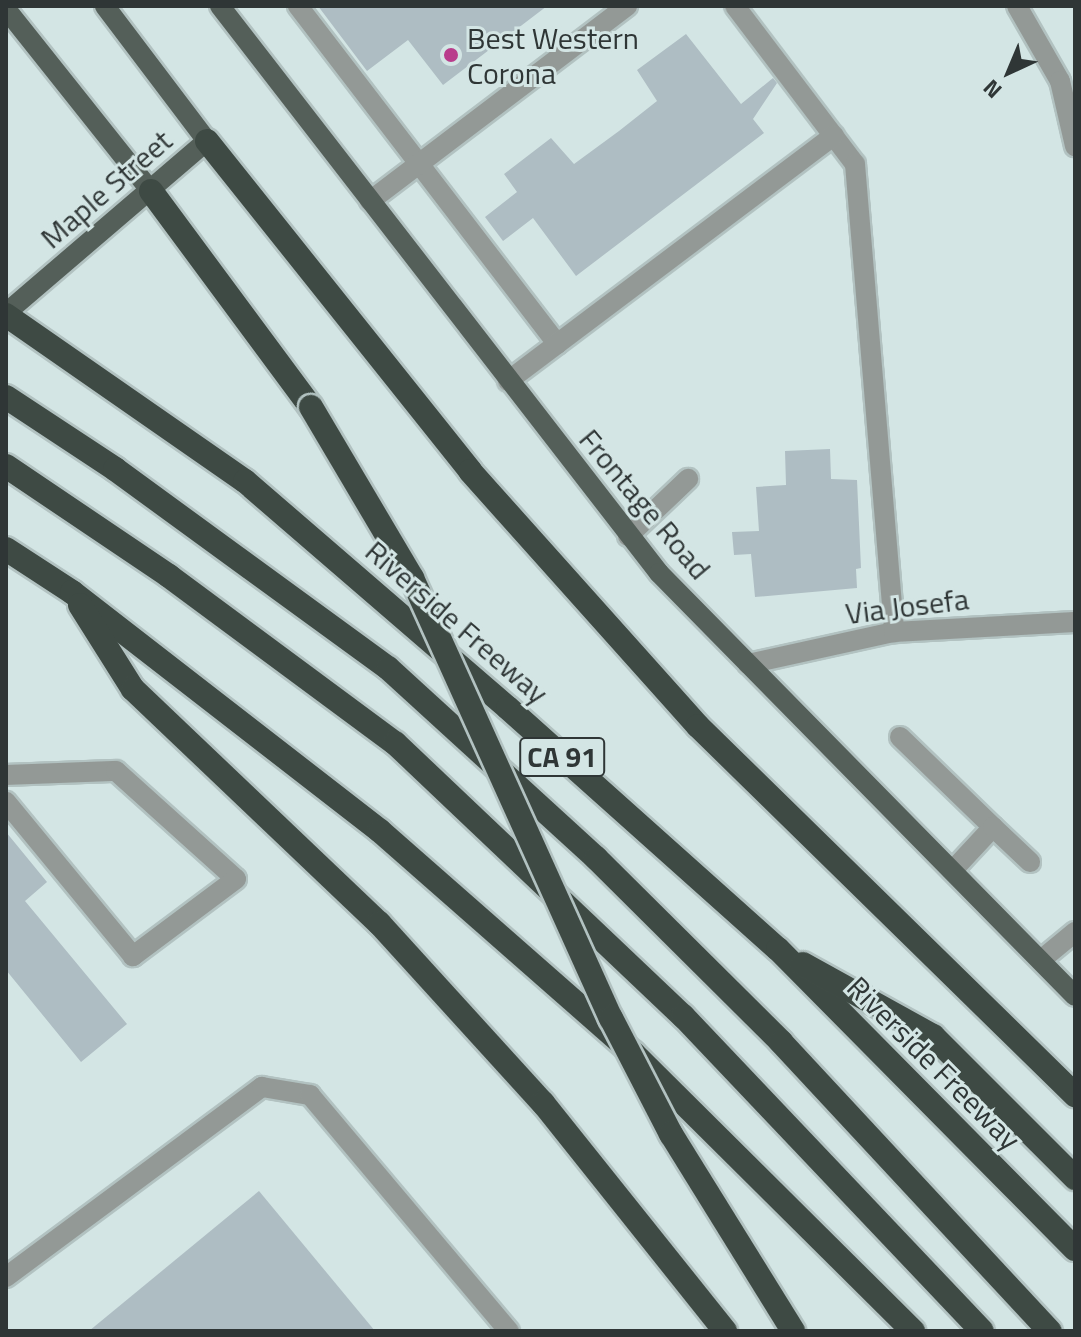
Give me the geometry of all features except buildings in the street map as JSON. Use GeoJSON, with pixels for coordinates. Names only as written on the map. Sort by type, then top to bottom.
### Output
{"type":"FeatureCollection","features":[{"type":"Feature","properties":{"kind":"highway"},"geometry":{"type":"LineString","coordinates":[[207,141],[470,471],[698,726],[1075,1095]]}},
{"type":"Feature","properties":{"kind":"highway"},"geometry":{"type":"LineString","coordinates":[[151,191],[311,407],[412,578],[611,1018],[671,1134],[793,1331]]}},
{"type":"Feature","properties":{"kind":"highway","name":"Riverside Freeway"},"geometry":{"type":"LineString","coordinates":[[6,314],[245,481],[778,949],[1075,1249]]}},
{"type":"Feature","properties":{"kind":"highway"},"geometry":{"type":"LineString","coordinates":[[6,397],[115,469],[388,668],[596,858],[781,1042],[1050,1331]]}},
{"type":"Feature","properties":{"kind":"highway"},"geometry":{"type":"LineString","coordinates":[[6,466],[169,576],[395,743],[683,1016],[982,1331]]}},
{"type":"Feature","properties":{"kind":"highway"},"geometry":{"type":"LineString","coordinates":[[6,549],[72,592],[380,831],[621,1043],[913,1331]]}},
{"type":"Feature","properties":{"kind":"highway"},"geometry":{"type":"LineString","coordinates":[[72,592],[133,689],[379,923],[543,1103],[725,1331]]}},
{"type":"Feature","properties":{"kind":"highway"},"geometry":{"type":"LineString","coordinates":[[778,949],[933,1036],[1075,1178]]}},
{"type":"Feature","properties":{"kind":"main road"},"geometry":{"type":"LineString","coordinates":[[105,6],[207,141]]}},
{"type":"Feature","properties":{"kind":"main road","name":"Frontage Road"},"geometry":{"type":"LineString","coordinates":[[220,6],[628,536],[748,664],[1075,996]]}},
{"type":"Feature","properties":{"kind":"main road"},"geometry":{"type":"LineString","coordinates":[[6,9],[151,191]]}},
{"type":"Feature","properties":{"kind":"main road","name":"Maple Street"},"geometry":{"type":"LineString","coordinates":[[6,314],[207,141]]}},
{"type":"Feature","properties":{"kind":"street"},"geometry":{"type":"LineString","coordinates":[[298,6],[417,166],[557,344]]}},
{"type":"Feature","properties":{"kind":"street"},"geometry":{"type":"LineString","coordinates":[[370,201],[627,6]]}},
{"type":"Feature","properties":{"kind":"street"},"geometry":{"type":"LineString","coordinates":[[735,6],[855,164],[894,632]]}},
{"type":"Feature","properties":{"kind":"street"},"geometry":{"type":"LineString","coordinates":[[1017,6],[1068,80],[1075,146]]}},
{"type":"Feature","properties":{"kind":"street"},"geometry":{"type":"LineString","coordinates":[[508,381],[834,135]]}},
{"type":"Feature","properties":{"kind":"street"},"geometry":{"type":"LineString","coordinates":[[628,536],[688,479]]}},
{"type":"Feature","properties":{"kind":"street","name":"Via Josefa"},"geometry":{"type":"LineString","coordinates":[[748,664],[894,632],[1075,622]]}},
{"type":"Feature","properties":{"kind":"street"},"geometry":{"type":"LineString","coordinates":[[900,737],[1030,862]]}},
{"type":"Feature","properties":{"kind":"street"},"geometry":{"type":"LineString","coordinates":[[6,775],[116,771],[236,879],[133,956],[6,802]]}},
{"type":"Feature","properties":{"kind":"street"},"geometry":{"type":"LineString","coordinates":[[953,870],[993,827]]}},
{"type":"Feature","properties":{"kind":"street"},"geometry":{"type":"LineString","coordinates":[[1041,960],[1075,932]]}},
{"type":"Feature","properties":{"kind":"street"},"geometry":{"type":"LineString","coordinates":[[6,1277],[262,1087],[310,1095],[509,1331]]}},
{"type":"Feature","properties":{"kind":"place","name":"Best Western Corona"},"geometry":{"type":"Point","coordinates":[451,55]}}]}
